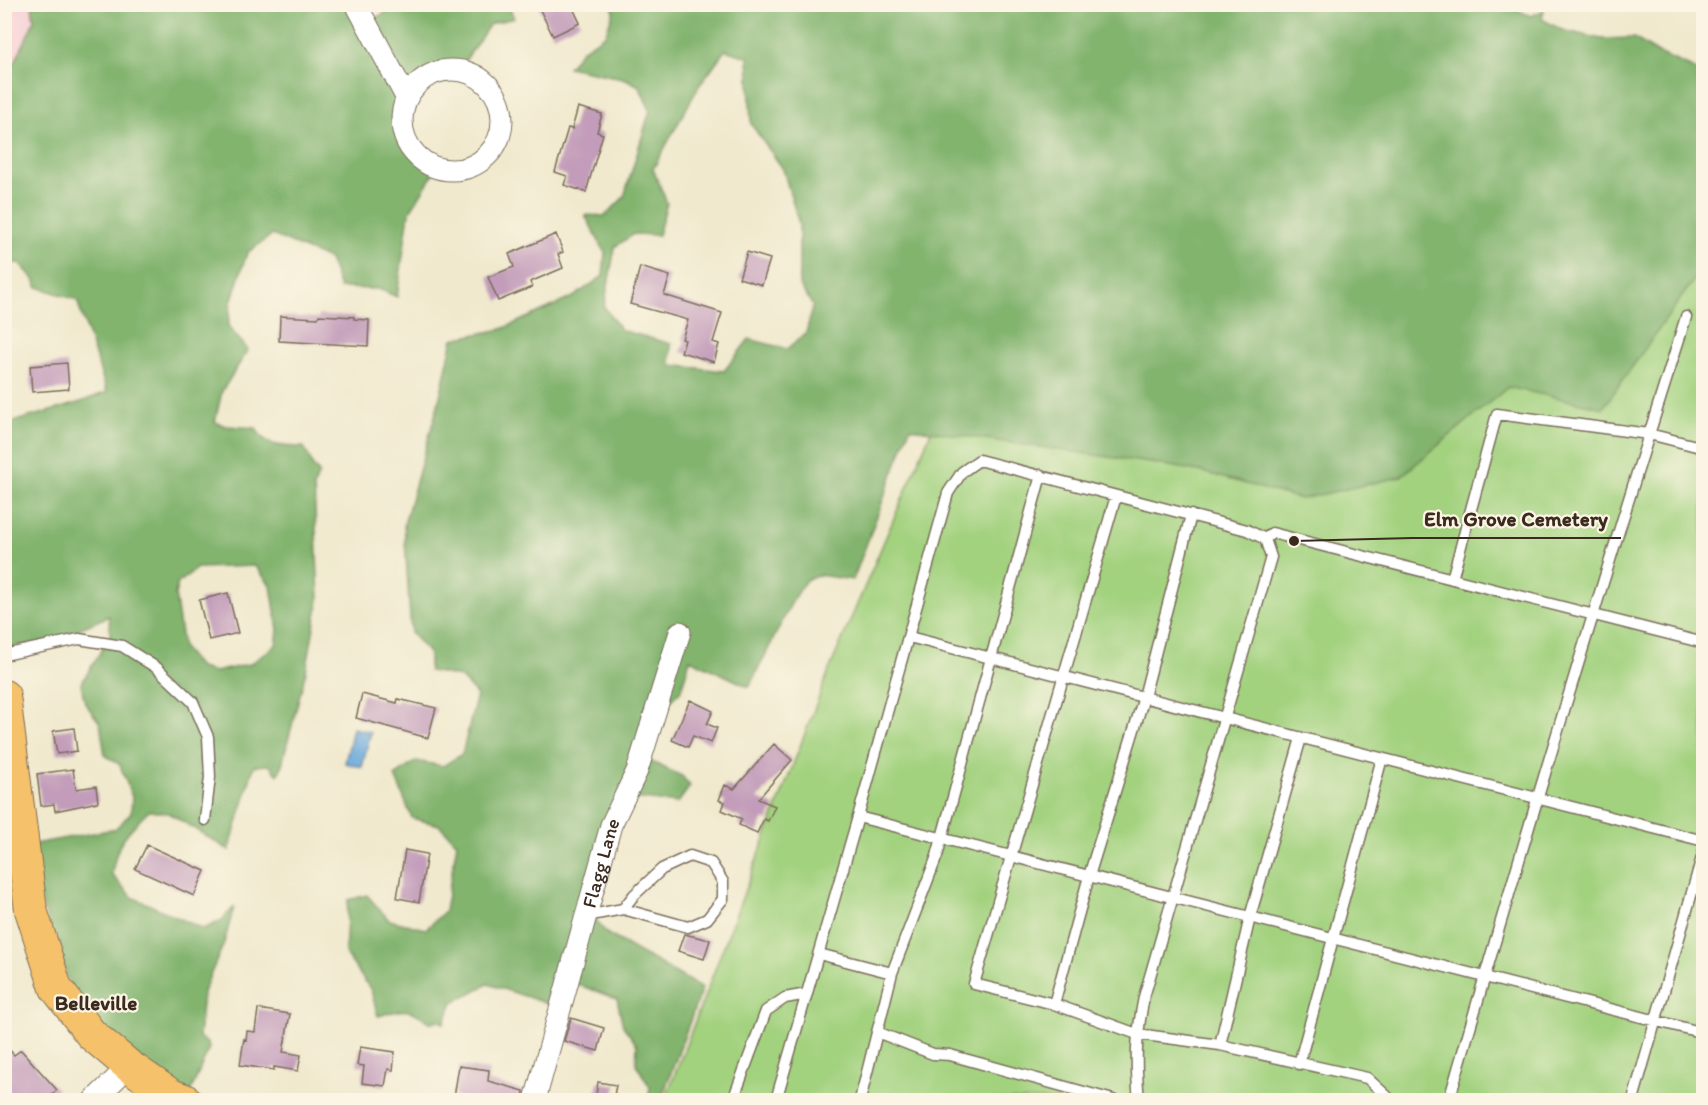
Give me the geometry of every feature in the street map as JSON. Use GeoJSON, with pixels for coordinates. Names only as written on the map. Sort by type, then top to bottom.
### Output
{"type":"FeatureCollection","features":[{"type":"Feature","properties":{"kind":"main road"},"geometry":{"type":"LineString","coordinates":[[4,696],[31,910],[56,988],[91,1034],[129,1066],[171,1095],[185,1101]]}},
{"type":"Feature","properties":{"kind":"street"},"geometry":{"type":"LineString","coordinates":[[356,4],[406,97],[402,113],[402,130],[409,147],[421,160],[435,168],[452,170],[468,168],[482,160],[494,148],[500,133],[502,117],[499,101],[490,87],[478,76],[463,70],[446,69],[430,74],[417,83],[406,97]]}},
{"type":"Feature","properties":{"kind":"street","name":"Flagg Lane"},"geometry":{"type":"LineString","coordinates":[[535,1101],[611,825],[637,771],[681,632]]}},
{"type":"Feature","properties":{"kind":"street"},"geometry":{"type":"LineString","coordinates":[[94,1101],[129,1066]]}},
{"type":"Feature","properties":{"kind":"lane"},"geometry":{"type":"LineString","coordinates":[[1449,1099],[1536,798],[1686,317]]}},
{"type":"Feature","properties":{"kind":"lane"},"geometry":{"type":"LineString","coordinates":[[1452,579],[1497,414],[1649,434],[1704,448]]}},
{"type":"Feature","properties":{"kind":"lane"},"geometry":{"type":"LineString","coordinates":[[776,1101],[948,493],[962,472],[978,460],[1247,530],[1265,539],[1271,557],[1144,997],[1137,1034],[1135,1065],[1139,1101]]}},
{"type":"Feature","properties":{"kind":"lane"},"geometry":{"type":"LineString","coordinates":[[860,1101],[892,973],[942,838],[1041,475]]}},
{"type":"Feature","properties":{"kind":"lane"},"geometry":{"type":"LineString","coordinates":[[1116,496],[974,984],[1054,1004],[1137,1034],[1220,1045],[1367,1078],[1390,1101]]}},
{"type":"Feature","properties":{"kind":"lane"},"geometry":{"type":"LineString","coordinates":[[1054,1004],[1089,876],[1144,697],[1191,515]]}},
{"type":"Feature","properties":{"kind":"lane"},"geometry":{"type":"LineString","coordinates":[[1265,539],[1272,533],[1704,643]]}},
{"type":"Feature","properties":{"kind":"lane"},"geometry":{"type":"LineString","coordinates":[[909,637],[1704,842]]}},
{"type":"Feature","properties":{"kind":"lane"},"geometry":{"type":"LineString","coordinates":[[4,655],[79,639],[122,646],[157,668],[193,702],[208,737],[210,777],[205,820]]}},
{"type":"Feature","properties":{"kind":"lane"},"geometry":{"type":"LineString","coordinates":[[1220,1045],[1250,917],[1301,738]]}},
{"type":"Feature","properties":{"kind":"lane"},"geometry":{"type":"LineString","coordinates":[[1299,1064],[1382,758]]}},
{"type":"Feature","properties":{"kind":"lane"},"geometry":{"type":"LineString","coordinates":[[858,817],[1704,1034]]}},
{"type":"Feature","properties":{"kind":"lane"},"geometry":{"type":"LineString","coordinates":[[1633,1101],[1704,850]]}},
{"type":"Feature","properties":{"kind":"lane"},"geometry":{"type":"LineString","coordinates":[[586,916],[623,909],[688,927],[707,919],[723,899],[723,882],[711,863],[690,856],[662,869],[634,895],[623,909]]}},
{"type":"Feature","properties":{"kind":"lane"},"geometry":{"type":"LineString","coordinates":[[819,954],[892,973]]}},
{"type":"Feature","properties":{"kind":"lane"},"geometry":{"type":"LineString","coordinates":[[733,1101],[766,1011],[785,998],[807,994]]}},
{"type":"Feature","properties":{"kind":"lane"},"geometry":{"type":"LineString","coordinates":[[877,1032],[933,1054],[950,1056],[1113,1101]]}},
{"type":"Feature","properties":{"kind":"shaded area"},"geometry":{"type":"Polygon","coordinates":[[[4,5],[32,5],[34,21],[7,79],[5,79],[4,5]]]}},
{"type":"Feature","properties":{"kind":"green space"},"geometry":{"type":"Polygon","coordinates":[[[364,4],[373,19],[401,5],[508,5],[514,18],[490,24],[452,80],[395,96],[416,157],[434,173],[409,213],[397,297],[379,289],[340,288],[329,259],[272,235],[247,253],[231,302],[228,326],[248,350],[222,391],[215,422],[226,426],[256,428],[265,440],[277,445],[304,447],[319,473],[314,486],[319,600],[306,671],[281,768],[278,775],[269,765],[254,766],[229,850],[169,813],[149,811],[128,832],[116,854],[112,875],[132,897],[203,929],[221,921],[234,907],[224,943],[203,992],[199,1037],[208,1044],[209,1048],[187,1100],[85,1031],[23,846],[115,829],[131,813],[132,797],[120,765],[105,755],[100,723],[85,703],[81,684],[110,636],[109,616],[53,640],[5,648],[5,424],[78,403],[107,392],[77,300],[37,287],[34,279],[19,263],[5,263],[5,79],[34,21],[32,5],[364,4]],[[255,566],[197,568],[178,583],[175,594],[183,648],[200,668],[215,672],[250,664],[276,645],[278,630],[271,586],[255,566]]]}},
{"type":"Feature","properties":{"kind":"green space"},"geometry":{"type":"Polygon","coordinates":[[[611,5],[1505,5],[1531,16],[1544,10],[1542,19],[1562,30],[1601,39],[1634,38],[1660,54],[1695,69],[1703,75],[1703,267],[1603,408],[1508,387],[1400,477],[1301,499],[1199,471],[910,428],[853,580],[819,575],[805,581],[749,687],[690,659],[681,690],[655,716],[645,759],[682,776],[690,786],[678,803],[622,797],[586,907],[606,933],[702,988],[661,1100],[648,1100],[650,1087],[636,1064],[637,1045],[623,1026],[617,999],[568,981],[555,1006],[488,984],[453,1002],[444,1023],[436,1020],[431,1023],[406,1010],[378,1016],[371,990],[345,953],[348,900],[367,895],[389,920],[426,929],[445,911],[457,843],[439,825],[412,818],[395,776],[416,761],[443,766],[462,754],[477,695],[460,677],[429,671],[429,653],[411,633],[404,524],[438,405],[453,339],[502,329],[573,297],[603,276],[605,253],[585,215],[605,216],[624,197],[650,110],[639,86],[626,79],[568,67],[582,50],[605,35],[614,11],[611,5]],[[725,50],[699,86],[653,169],[667,203],[658,235],[634,234],[615,247],[604,307],[621,330],[671,344],[670,365],[724,371],[749,339],[787,349],[806,333],[813,306],[799,285],[799,224],[783,169],[751,124],[748,57],[725,50]]]}},
{"type":"Feature","properties":{"kind":"green space"},"geometry":{"type":"Polygon","coordinates":[[[1703,222],[1703,1100],[665,1100],[830,668],[939,413],[1703,222]]]}},
{"type":"Feature","properties":{"kind":"water"},"geometry":{"type":"Polygon","coordinates":[[[353,728],[371,732],[362,767],[345,763],[353,728]]]}},
{"type":"Feature","properties":{"kind":"building"},"geometry":{"type":"Polygon","coordinates":[[[537,4],[571,4],[580,23],[553,36],[537,4]]]}},
{"type":"Feature","properties":{"kind":"building"},"geometry":{"type":"Polygon","coordinates":[[[578,107],[602,114],[597,132],[603,134],[586,192],[564,185],[567,176],[555,172],[568,128],[572,129],[578,107]]]}},
{"type":"Feature","properties":{"kind":"building"},"geometry":{"type":"Polygon","coordinates":[[[556,234],[563,252],[558,254],[563,268],[530,282],[532,287],[498,301],[488,277],[514,267],[509,254],[556,234]]]}},
{"type":"Feature","properties":{"kind":"building"},"geometry":{"type":"Polygon","coordinates":[[[747,252],[770,259],[762,285],[739,278],[747,252]]]}},
{"type":"Feature","properties":{"kind":"building"},"geometry":{"type":"Polygon","coordinates":[[[640,267],[670,276],[664,295],[722,313],[713,342],[719,344],[714,362],[681,352],[685,340],[682,339],[688,320],[630,304],[640,267]]]}},
{"type":"Feature","properties":{"kind":"building"},"geometry":{"type":"Polygon","coordinates":[[[319,315],[369,320],[368,346],[279,341],[280,316],[318,318],[319,315]]]}},
{"type":"Feature","properties":{"kind":"building"},"geometry":{"type":"Polygon","coordinates":[[[67,363],[69,389],[32,392],[30,366],[67,363]]]}},
{"type":"Feature","properties":{"kind":"building"},"geometry":{"type":"Polygon","coordinates":[[[228,593],[238,633],[209,640],[199,600],[228,593]]]}},
{"type":"Feature","properties":{"kind":"building"},"geometry":{"type":"Polygon","coordinates":[[[362,694],[397,703],[398,699],[436,708],[428,738],[356,718],[362,694]]]}},
{"type":"Feature","properties":{"kind":"building"},"geometry":{"type":"Polygon","coordinates":[[[690,700],[713,711],[707,724],[717,728],[711,743],[693,736],[688,747],[672,740],[690,700]]]}},
{"type":"Feature","properties":{"kind":"building"},"geometry":{"type":"Polygon","coordinates":[[[74,728],[77,751],[57,754],[53,731],[74,728]]]}},
{"type":"Feature","properties":{"kind":"building"},"geometry":{"type":"Polygon","coordinates":[[[774,744],[792,760],[758,799],[775,806],[768,821],[764,819],[757,833],[739,825],[742,819],[722,810],[725,802],[719,800],[725,785],[734,789],[774,744]]]}},
{"type":"Feature","properties":{"kind":"building"},"geometry":{"type":"Polygon","coordinates":[[[73,769],[76,789],[96,786],[98,802],[55,811],[54,804],[41,806],[37,774],[73,769]]]}},
{"type":"Feature","properties":{"kind":"building"},"geometry":{"type":"Polygon","coordinates":[[[147,845],[205,871],[194,896],[135,869],[147,845]]]}},
{"type":"Feature","properties":{"kind":"building"},"geometry":{"type":"Polygon","coordinates":[[[405,850],[427,854],[419,902],[397,898],[405,850]]]}},
{"type":"Feature","properties":{"kind":"building"},"geometry":{"type":"Polygon","coordinates":[[[684,934],[710,940],[704,959],[678,951],[684,934]]]}},
{"type":"Feature","properties":{"kind":"building"},"geometry":{"type":"Polygon","coordinates":[[[258,1009],[290,1014],[283,1052],[301,1055],[298,1071],[240,1065],[247,1031],[255,1032],[258,1009]]]}},
{"type":"Feature","properties":{"kind":"building"},"geometry":{"type":"Polygon","coordinates":[[[571,1018],[604,1028],[598,1051],[564,1041],[571,1018]]]}},
{"type":"Feature","properties":{"kind":"building"},"geometry":{"type":"Polygon","coordinates":[[[4,1044],[14,1055],[21,1050],[57,1090],[45,1101],[15,1101],[4,1089],[4,1044]]]}},
{"type":"Feature","properties":{"kind":"building"},"geometry":{"type":"Polygon","coordinates":[[[360,1047],[395,1052],[393,1070],[388,1069],[385,1086],[362,1083],[364,1066],[357,1065],[360,1047]]]}},
{"type":"Feature","properties":{"kind":"building"},"geometry":{"type":"Polygon","coordinates":[[[459,1066],[489,1070],[488,1081],[524,1091],[523,1101],[482,1101],[454,1097],[459,1066]]]}},
{"type":"Feature","properties":{"kind":"building"},"geometry":{"type":"Polygon","coordinates":[[[598,1082],[616,1085],[613,1101],[595,1101],[598,1082]]]}},
{"type":"Feature","properties":{"kind":"place","name":"Elm Grove Cemetery"},"geometry":{"type":"Point","coordinates":[1294,541]}},
{"type":"Feature","properties":{"kind":"district","name":"Belleville"},"geometry":{"type":"Point","coordinates":[96,1002]}}]}
